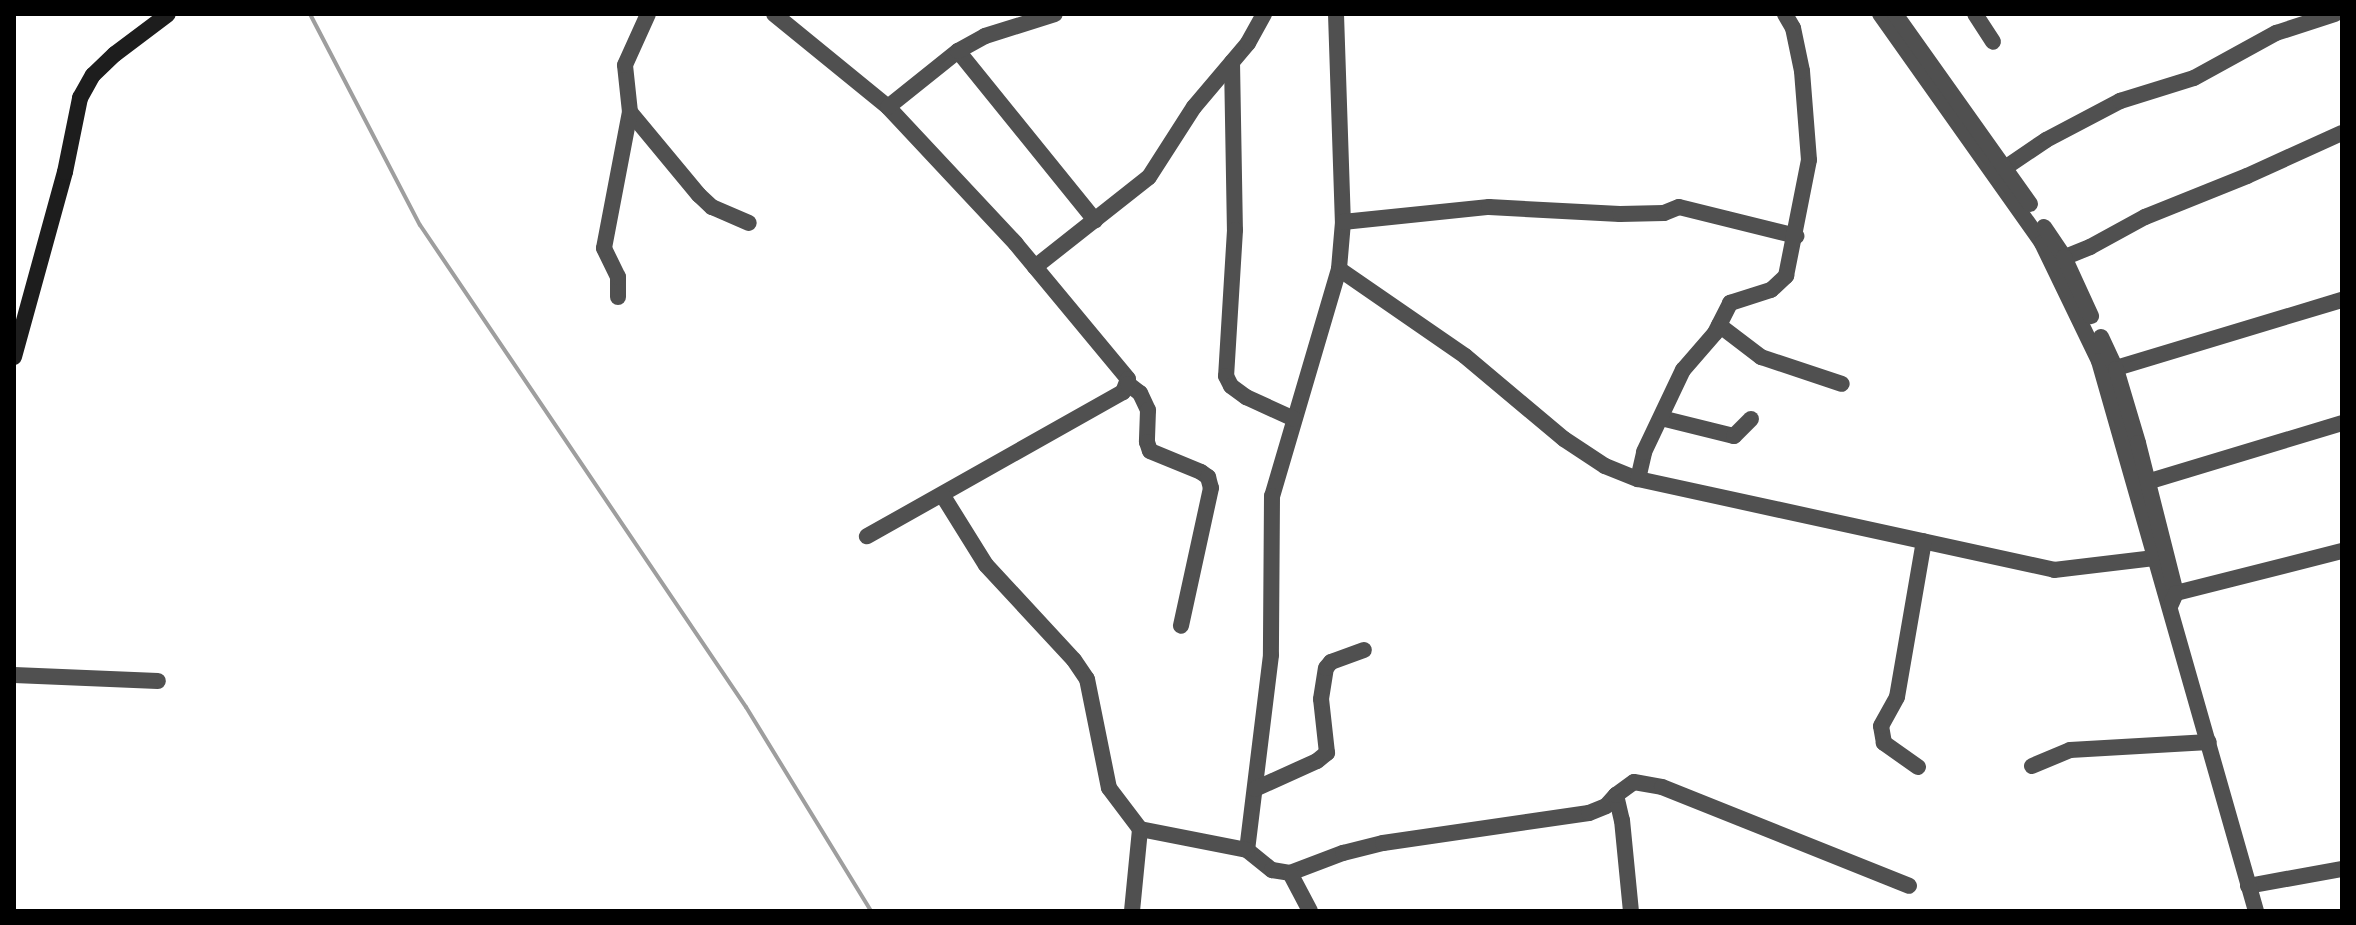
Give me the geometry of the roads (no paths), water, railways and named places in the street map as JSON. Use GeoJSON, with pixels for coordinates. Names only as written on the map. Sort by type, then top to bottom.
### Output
{"type":"FeatureCollection","features":[{"type":"Feature","properties":{"kind":"main road"},"geometry":{"type":"LineString","coordinates":[[14,357],[65,172],[80,98],[93,75],[115,54],[168,14]]}},
{"type":"Feature","properties":{"kind":"street"},"geometry":{"type":"LineString","coordinates":[[618,297],[618,277],[604,248],[630,112],[625,65],[648,14]]}},
{"type":"Feature","properties":{"kind":"street"},"geometry":{"type":"LineString","coordinates":[[888,107],[958,51],[985,36],[1055,14]]}},
{"type":"Feature","properties":{"kind":"street"},"geometry":{"type":"LineString","coordinates":[[1035,267],[1149,177],[1194,107],[1232,62],[1264,14]]}},
{"type":"Feature","properties":{"kind":"street"},"geometry":{"type":"LineString","coordinates":[[1247,850],[1271,655],[1272,496],[1339,269],[1343,222],[1336,14]]}},
{"type":"Feature","properties":{"kind":"street"},"geometry":{"type":"LineString","coordinates":[[1638,479],[1644,452],[1683,370],[1719,325],[1730,303],[1771,290],[1786,276],[1809,160],[1802,71],[1793,28],[1785,14]]}},
{"type":"Feature","properties":{"kind":"street"},"geometry":{"type":"LineString","coordinates":[[1880,14],[2001,170]]}},
{"type":"Feature","properties":{"kind":"street"},"geometry":{"type":"LineString","coordinates":[[1895,14],[2058,259],[2109,371],[2174,598],[2209,742],[2256,911]]}},
{"type":"Feature","properties":{"kind":"street"},"geometry":{"type":"LineString","coordinates":[[1975,14],[1993,42]]}},
{"type":"Feature","properties":{"kind":"street"},"geometry":{"type":"LineString","coordinates":[[2001,170],[2046,140],[2120,101],[2194,78],[2276,33],[2335,14]]}},
{"type":"Feature","properties":{"kind":"street"},"geometry":{"type":"LineString","coordinates":[[779,16],[888,107],[1035,267],[1125,373],[1128,384],[1140,393],[1148,410],[1147,442],[1150,451],[1208,477],[1211,488],[1181,626]]}},
{"type":"Feature","properties":{"kind":"street"},"geometry":{"type":"LineString","coordinates":[[958,51],[1095,220]]}},
{"type":"Feature","properties":{"kind":"street"},"geometry":{"type":"LineString","coordinates":[[1232,62],[1235,230],[1226,376],[1231,386],[1246,397],[1294,419]]}},
{"type":"Feature","properties":{"kind":"street"},"geometry":{"type":"LineString","coordinates":[[630,112],[699,195],[712,207],[749,223]]}},
{"type":"Feature","properties":{"kind":"street"},"geometry":{"type":"LineString","coordinates":[[2058,259],[2090,247],[2145,217],[2342,133]]}},
{"type":"Feature","properties":{"kind":"street"},"geometry":{"type":"LineString","coordinates":[[1343,222],[1489,207],[1620,214],[1664,213],[1679,207],[1796,236]]}},
{"type":"Feature","properties":{"kind":"street"},"geometry":{"type":"LineString","coordinates":[[1339,269],[1465,356],[1564,439],[1605,466],[1638,479],[2054,570],[2154,558]]}},
{"type":"Feature","properties":{"kind":"street"},"geometry":{"type":"LineString","coordinates":[[2109,371],[2342,300]]}},
{"type":"Feature","properties":{"kind":"street"},"geometry":{"type":"LineString","coordinates":[[1719,325],[1761,357],[1842,384]]}},
{"type":"Feature","properties":{"kind":"street"},"geometry":{"type":"LineString","coordinates":[[867,536],[1123,392],[1128,384]]}},
{"type":"Feature","properties":{"kind":"street"},"geometry":{"type":"LineString","coordinates":[[1661,418],[1734,436],[1751,419]]}},
{"type":"Feature","properties":{"kind":"street"},"geometry":{"type":"LineString","coordinates":[[2142,484],[2342,423]]}},
{"type":"Feature","properties":{"kind":"street"},"geometry":{"type":"LineString","coordinates":[[2142,484],[2154,558],[2164,595],[2174,598],[2342,551]]}},
{"type":"Feature","properties":{"kind":"street"},"geometry":{"type":"LineString","coordinates":[[943,496],[986,565],[1074,660],[1087,679],[1109,788],[1140,829],[1247,850],[1272,870],[1290,873],[1343,853],[1383,843],[1589,813],[1606,806],[1634,782],[1662,787],[1909,886]]}},
{"type":"Feature","properties":{"kind":"street"},"geometry":{"type":"LineString","coordinates":[[1918,767],[1884,743],[1881,726],[1897,697],[1924,541]]}},
{"type":"Feature","properties":{"kind":"street"},"geometry":{"type":"LineString","coordinates":[[1255,789],[1317,761],[1327,753],[1321,699],[1326,668],[1331,662],[1364,650]]}},
{"type":"Feature","properties":{"kind":"street"},"geometry":{"type":"LineString","coordinates":[[14,675],[158,681]]}},
{"type":"Feature","properties":{"kind":"street"},"geometry":{"type":"LineString","coordinates":[[2032,766],[2070,750],[2209,742]]}},
{"type":"Feature","properties":{"kind":"street"},"geometry":{"type":"LineString","coordinates":[[1616,795],[1622,820],[1631,911]]}},
{"type":"Feature","properties":{"kind":"street"},"geometry":{"type":"LineString","coordinates":[[1132,911],[1140,829]]}},
{"type":"Feature","properties":{"kind":"street"},"geometry":{"type":"LineString","coordinates":[[2248,886],[2342,869]]}},
{"type":"Feature","properties":{"kind":"street"},"geometry":{"type":"LineString","coordinates":[[1290,873],[1310,911]]}},
{"type":"Feature","properties":{"kind":"waterway"},"geometry":{"type":"LineString","coordinates":[[310,14],[420,225],[746,707],[871,911]]}}]}
